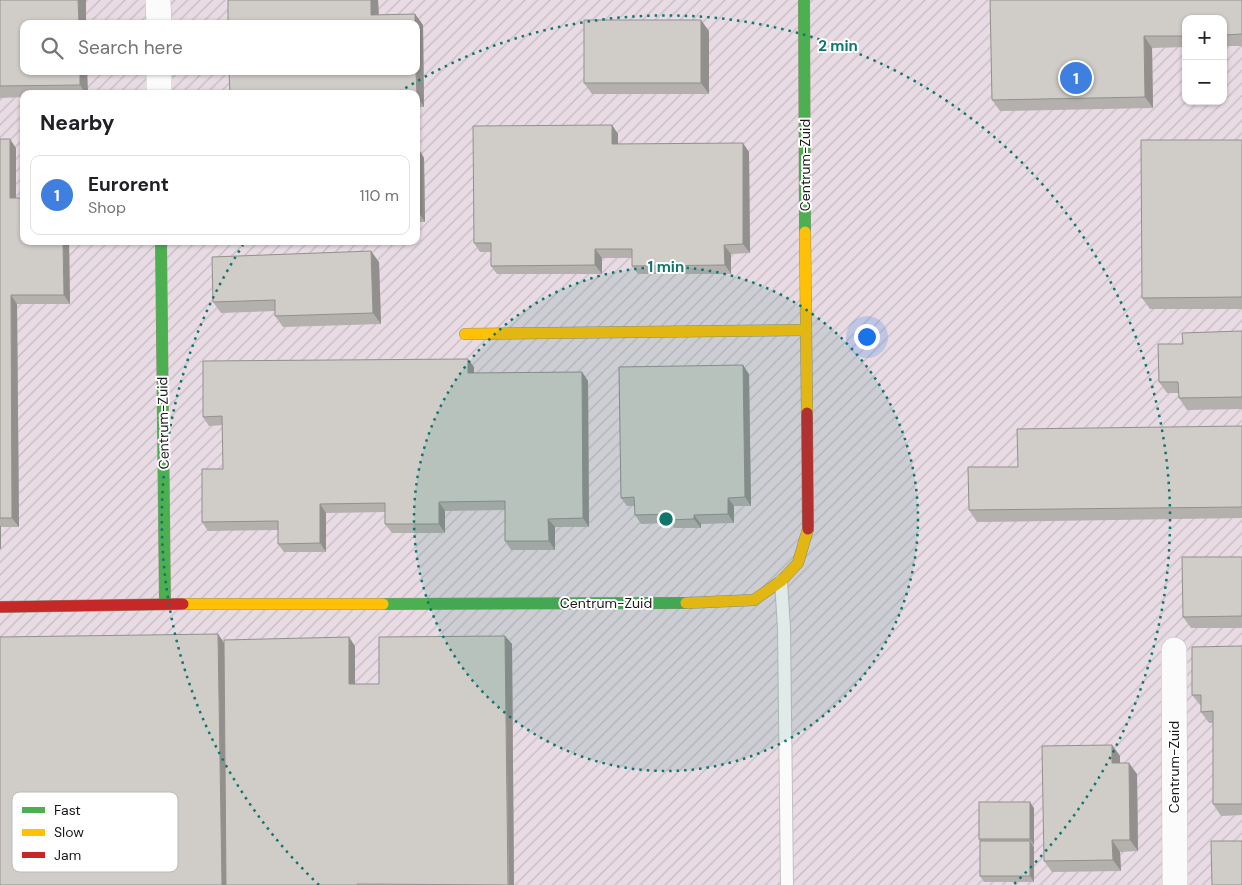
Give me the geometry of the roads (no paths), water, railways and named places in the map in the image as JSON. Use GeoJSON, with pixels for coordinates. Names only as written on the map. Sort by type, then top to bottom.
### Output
{"type":"FeatureCollection","features":[{"type":"Feature","properties":{"kind":"street"},"geometry":{"type":"LineString","coordinates":[[158,0],[159,20]]}},
{"type":"Feature","properties":{"kind":"street","name":"Centrum-Zuid"},"geometry":{"type":"LineString","coordinates":[[0,606],[702,603],[754,600],[781,581],[798,563],[809,526],[804,0]]}},
{"type":"Feature","properties":{"kind":"street"},"geometry":{"type":"LineString","coordinates":[[159,75],[160,90]]}},
{"type":"Feature","properties":{"kind":"street","name":"Centrum-Zuid"},"geometry":{"type":"LineString","coordinates":[[161,245],[165,604]]}},
{"type":"Feature","properties":{"kind":"street"},"geometry":{"type":"LineString","coordinates":[[465,334],[806,330]]}},
{"type":"Feature","properties":{"kind":"street","name":"Centrum-Zuid"},"geometry":{"type":"LineString","coordinates":[[1174,650],[1175,885]]}},
{"type":"Feature","properties":{"kind":"lane"},"geometry":{"type":"LineString","coordinates":[[781,581],[784,628],[787,885]]}},
{"type":"Feature","properties":{"kind":"place","name":"Eurorent"},"geometry":{"type":"Point","coordinates":[1076,78]}}]}
